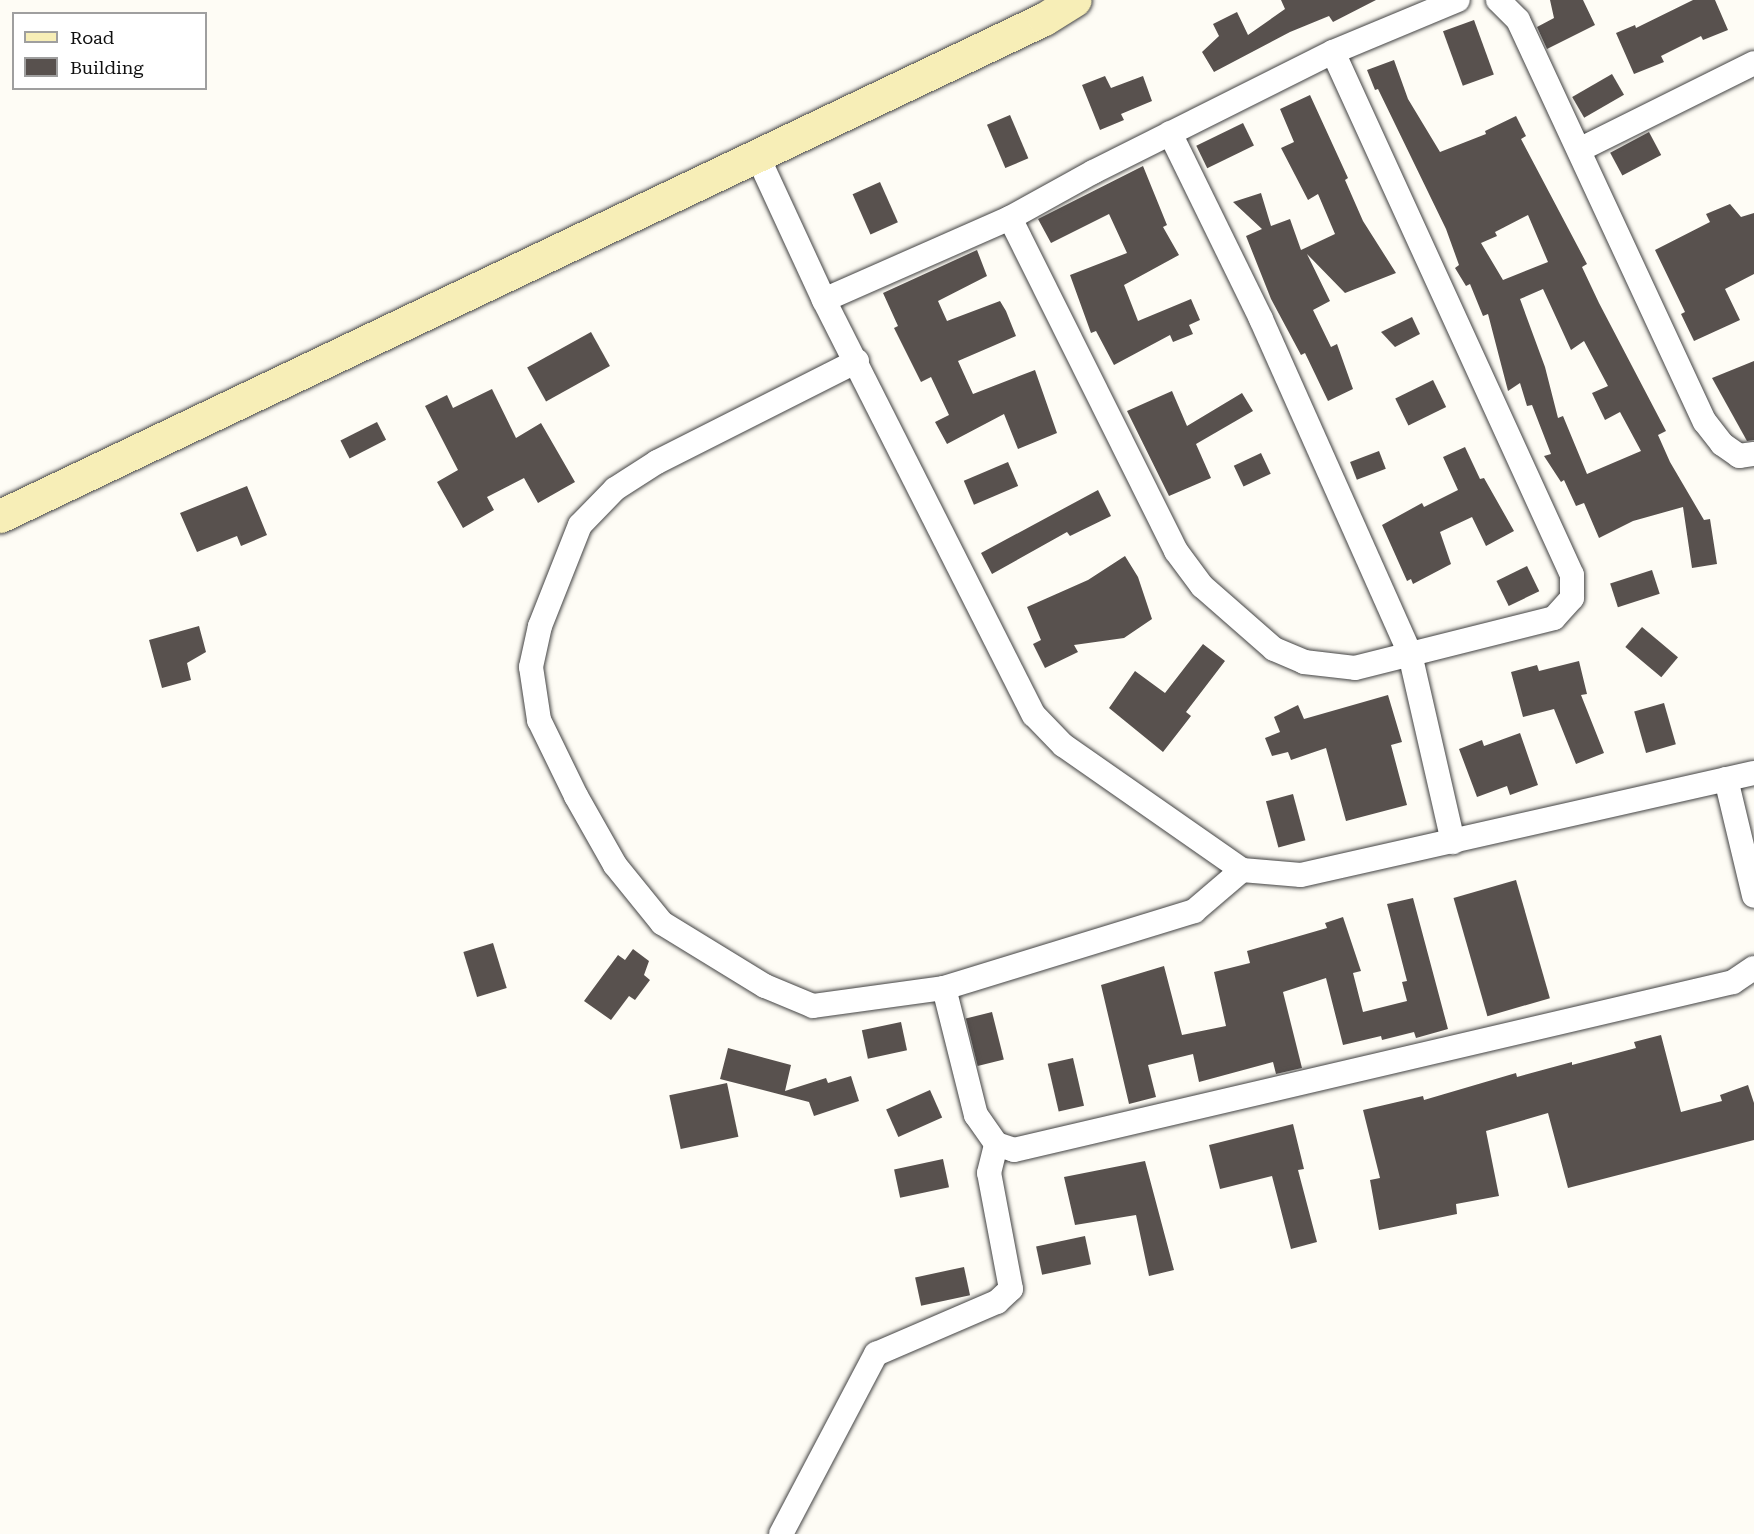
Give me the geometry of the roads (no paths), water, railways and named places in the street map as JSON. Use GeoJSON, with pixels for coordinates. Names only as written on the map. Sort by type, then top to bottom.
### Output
{"type":"FeatureCollection","features":[{"type":"Feature","properties":{"kind":"street"},"geometry":{"type":"LineString","coordinates":[[0,516],[1044,19],[1074,0]]}},
{"type":"Feature","properties":{"kind":"street"},"geometry":{"type":"LineString","coordinates":[[824,300],[1011,218],[1170,134],[1333,52],[1458,0]]}},
{"type":"Feature","properties":{"kind":"street"},"geometry":{"type":"LineString","coordinates":[[1498,0],[1518,20],[1705,422],[1722,444],[1739,456],[1754,454]]}},
{"type":"Feature","properties":{"kind":"street"},"geometry":{"type":"LineString","coordinates":[[1011,218],[1176,551],[1202,586],[1275,649],[1304,662],[1355,668],[1554,618],[1566,608],[1574,585],[1333,52]]}},
{"type":"Feature","properties":{"kind":"street"},"geometry":{"type":"LineString","coordinates":[[1579,150],[1754,63]]}},
{"type":"Feature","properties":{"kind":"street"},"geometry":{"type":"LineString","coordinates":[[1170,134],[1262,319],[1410,654],[1453,842]]}},
{"type":"Feature","properties":{"kind":"street"},"geometry":{"type":"LineString","coordinates":[[757,155],[824,300],[857,361],[1034,715],[1063,745],[1242,870],[1301,875],[1754,773]]}},
{"type":"Feature","properties":{"kind":"street"},"geometry":{"type":"LineString","coordinates":[[857,361],[657,462],[615,489],[580,525],[566,555],[540,626],[531,667],[539,720],[576,796],[615,865],[662,923],[765,986],[813,1006],[944,988],[1194,911],[1242,870]]}},
{"type":"Feature","properties":{"kind":"street"},"geometry":{"type":"LineString","coordinates":[[1726,779],[1754,896]]}},
{"type":"Feature","properties":{"kind":"street"},"geometry":{"type":"LineString","coordinates":[[944,988],[976,1115],[996,1144],[1014,1150],[1040,1147],[1733,982],[1754,968]]}},
{"type":"Feature","properties":{"kind":"street"},"geometry":{"type":"LineString","coordinates":[[781,1534],[876,1354],[997,1302],[1011,1289],[989,1173],[996,1144]]}}]}
